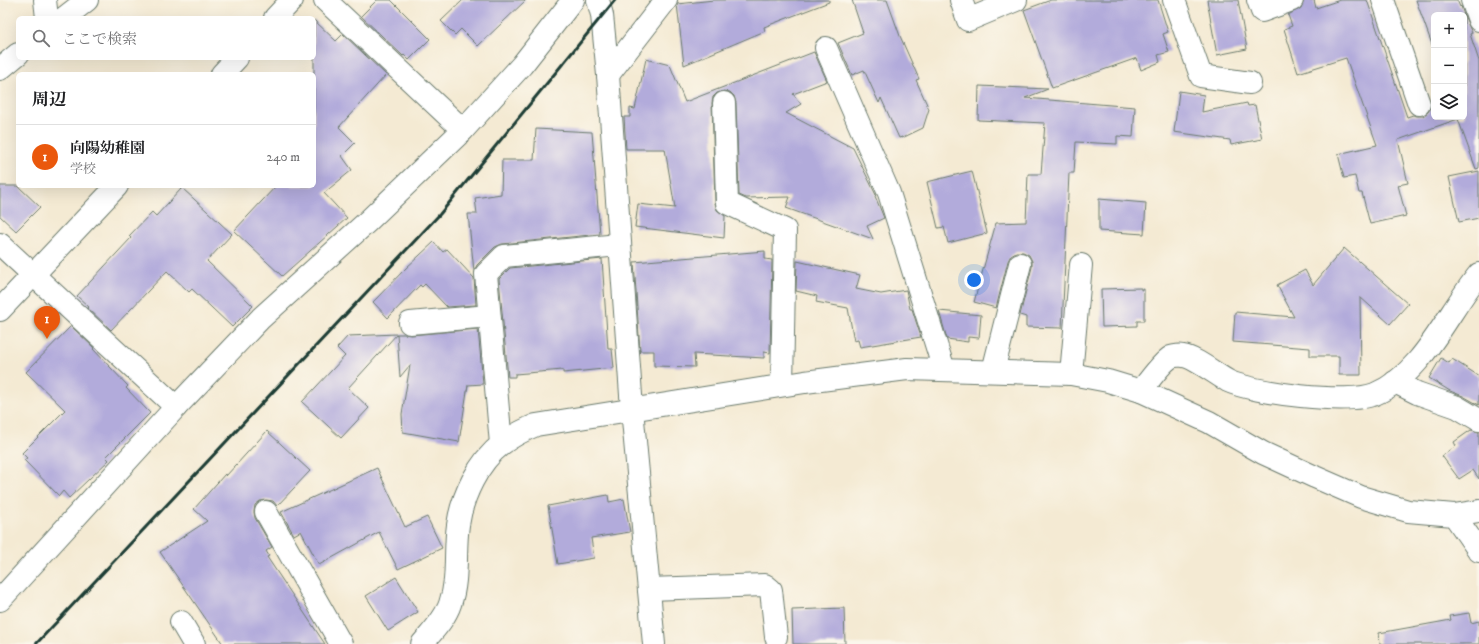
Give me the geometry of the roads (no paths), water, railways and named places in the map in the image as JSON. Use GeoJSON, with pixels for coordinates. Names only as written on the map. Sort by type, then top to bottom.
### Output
{"type":"FeatureCollection","features":[{"type":"Feature","properties":{"kind":"street"},"geometry":{"type":"LineString","coordinates":[[45,0],[47,16]]}},
{"type":"Feature","properties":{"kind":"street"},"geometry":{"type":"LineString","coordinates":[[67,16],[87,0]]}},
{"type":"Feature","properties":{"kind":"street"},"geometry":{"type":"LineString","coordinates":[[277,16],[292,0]]}},
{"type":"Feature","properties":{"kind":"street"},"geometry":{"type":"LineString","coordinates":[[325,0],[463,130]]}},
{"type":"Feature","properties":{"kind":"street"},"geometry":{"type":"LineString","coordinates":[[0,600],[176,407],[261,318],[367,222],[463,130],[522,65],[573,0]]}},
{"type":"Feature","properties":{"kind":"street"},"geometry":{"type":"LineString","coordinates":[[598,0],[602,15],[608,75],[619,245],[632,409],[654,644]]}},
{"type":"Feature","properties":{"kind":"street"},"geometry":{"type":"LineString","coordinates":[[608,75],[666,0]]}},
{"type":"Feature","properties":{"kind":"street"},"geometry":{"type":"LineString","coordinates":[[961,0],[968,20],[1016,0]]}},
{"type":"Feature","properties":{"kind":"street"},"geometry":{"type":"LineString","coordinates":[[1174,0],[1201,76],[1250,83]]}},
{"type":"Feature","properties":{"kind":"street"},"geometry":{"type":"LineString","coordinates":[[1258,0],[1262,11],[1292,0]]}},
{"type":"Feature","properties":{"kind":"street"},"geometry":{"type":"LineString","coordinates":[[1383,0],[1419,104]]}},
{"type":"Feature","properties":{"kind":"street"},"geometry":{"type":"LineString","coordinates":[[1472,0],[1479,20]]}},
{"type":"Feature","properties":{"kind":"street"},"geometry":{"type":"LineString","coordinates":[[826,48],[889,193],[944,370]]}},
{"type":"Feature","properties":{"kind":"street"},"geometry":{"type":"LineString","coordinates":[[0,69],[16,56]]}},
{"type":"Feature","properties":{"kind":"street"},"geometry":{"type":"LineString","coordinates":[[224,72],[235,60]]}},
{"type":"Feature","properties":{"kind":"street"},"geometry":{"type":"LineString","coordinates":[[724,104],[727,203],[785,230],[782,386]]}},
{"type":"Feature","properties":{"kind":"street"},"geometry":{"type":"LineString","coordinates":[[0,310],[115,188]]}},
{"type":"Feature","properties":{"kind":"street"},"geometry":{"type":"LineString","coordinates":[[0,244],[176,407]]}},
{"type":"Feature","properties":{"kind":"street"},"geometry":{"type":"LineString","coordinates":[[501,444],[486,274],[504,256],[619,245]]}},
{"type":"Feature","properties":{"kind":"street"},"geometry":{"type":"LineString","coordinates":[[993,371],[1020,264]]}},
{"type":"Feature","properties":{"kind":"street"},"geometry":{"type":"LineString","coordinates":[[1071,374],[1081,265]]}},
{"type":"Feature","properties":{"kind":"street"},"geometry":{"type":"LineString","coordinates":[[1141,391],[1152,375],[1171,358],[1183,356],[1199,363],[1215,374],[1234,383],[1252,389],[1278,394],[1317,397],[1354,398],[1374,395],[1396,382],[1414,364],[1434,339],[1466,290],[1479,274]]}},
{"type":"Feature","properties":{"kind":"street"},"geometry":{"type":"LineString","coordinates":[[410,323],[489,316]]}},
{"type":"Feature","properties":{"kind":"street"},"geometry":{"type":"LineString","coordinates":[[422,644],[438,624],[450,605],[456,578],[458,526],[465,497],[476,474],[501,444],[517,433],[536,425],[632,409],[907,369],[1071,374],[1108,380],[1141,391],[1210,422],[1263,453],[1361,497],[1408,511],[1454,515],[1479,511]]}},
{"type":"Feature","properties":{"kind":"street"},"geometry":{"type":"LineString","coordinates":[[1396,382],[1417,393],[1457,406],[1479,420]]}},
{"type":"Feature","properties":{"kind":"street"},"geometry":{"type":"LineString","coordinates":[[266,512],[341,644]]}},
{"type":"Feature","properties":{"kind":"street"},"geometry":{"type":"LineString","coordinates":[[1454,515],[1479,551]]}},
{"type":"Feature","properties":{"kind":"street"},"geometry":{"type":"LineString","coordinates":[[649,589],[765,585],[771,590],[776,638]]}},
{"type":"Feature","properties":{"kind":"street"},"geometry":{"type":"LineString","coordinates":[[181,622],[194,644]]}},
{"type":"Feature","properties":{"kind":"railway"},"geometry":{"type":"LineString","coordinates":[[36,644],[440,214],[615,0]]}},
{"type":"Feature","properties":{"kind":"place","name":"向陽幼稚園"},"geometry":{"type":"Point","coordinates":[47,339]}}]}
